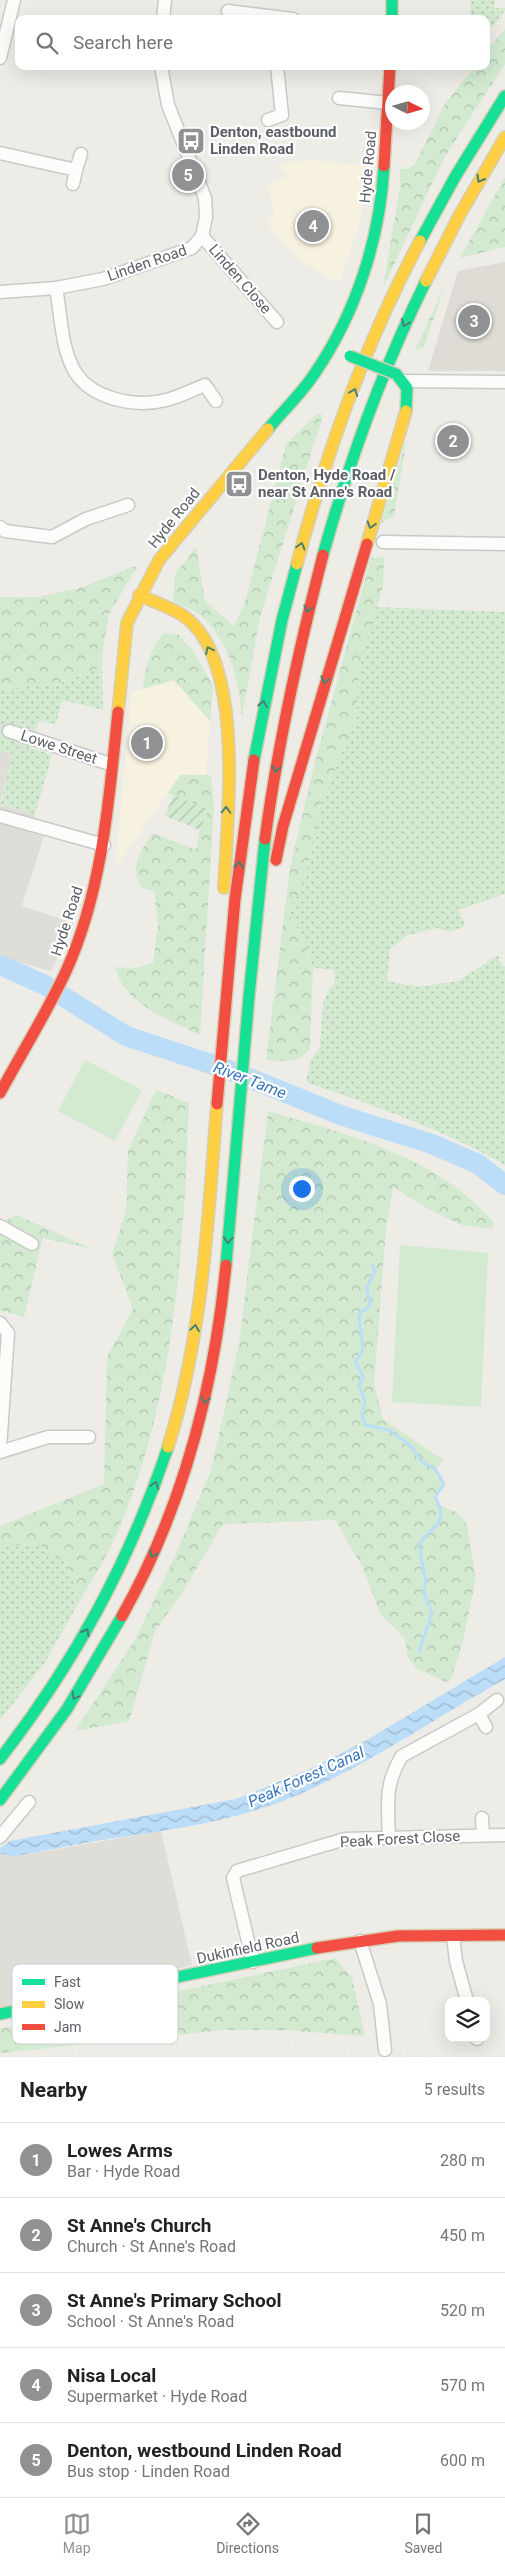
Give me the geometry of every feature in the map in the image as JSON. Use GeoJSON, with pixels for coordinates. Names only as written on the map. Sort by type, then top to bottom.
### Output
{"type":"FeatureCollection","features":[{"type":"Feature","properties":{"kind":"main road"},"geometry":{"type":"LineString","coordinates":[[392,0],[392,15]]}},
{"type":"Feature","properties":{"kind":"main road","name":"Hyde Road"},"geometry":{"type":"LineString","coordinates":[[389,85],[390,70]]}},
{"type":"Feature","properties":{"kind":"main road"},"geometry":{"type":"LineString","coordinates":[[229,912],[260,720],[276,638],[307,522],[339,430],[383,319],[428,226],[485,125],[505,96]]}},
{"type":"Feature","properties":{"kind":"main road","name":"Hyde Road"},"geometry":{"type":"LineString","coordinates":[[0,1093],[67,969],[86,916],[104,845],[110,764],[127,623],[139,595],[159,560],[217,488],[314,375],[332,346],[359,288],[377,227],[383,189],[386,130]]}},
{"type":"Feature","properties":{"kind":"main road"},"geometry":{"type":"LineString","coordinates":[[0,1800],[65,1712],[133,1599],[162,1533],[188,1462],[215,1354],[261,915],[284,724],[305,623],[330,529],[362,430],[408,317],[456,222],[505,137]]}},
{"type":"Feature","properties":{"kind":"main road"},"geometry":{"type":"LineString","coordinates":[[261,915],[282,826],[406,411],[408,395],[400,378],[332,346]]}},
{"type":"Feature","properties":{"kind":"main road"},"geometry":{"type":"LineString","coordinates":[[0,1759],[48,1696],[89,1628],[128,1552],[150,1498],[172,1432],[191,1356],[201,1292],[229,912],[228,737],[223,690],[210,648],[193,624],[139,595]]}},
{"type":"Feature","properties":{"kind":"main road","name":"Dukinfield Road"},"geometry":{"type":"LineString","coordinates":[[178,1977],[360,1941],[398,1936],[505,1935]]}},
{"type":"Feature","properties":{"kind":"street"},"geometry":{"type":"LineString","coordinates":[[0,58],[14,0]]}},
{"type":"Feature","properties":{"kind":"street"},"geometry":{"type":"LineString","coordinates":[[163,15],[165,0]]}},
{"type":"Feature","properties":{"kind":"street"},"geometry":{"type":"LineString","coordinates":[[228,11],[257,15]]}},
{"type":"Feature","properties":{"kind":"street","name":"Linden Road"},"geometry":{"type":"LineString","coordinates":[[0,292],[56,288],[102,279],[192,248],[202,236],[206,217],[205,198],[168,105],[162,70]]}},
{"type":"Feature","properties":{"kind":"street"},"geometry":{"type":"LineString","coordinates":[[268,120],[282,116],[277,70]]}},
{"type":"Feature","properties":{"kind":"street"},"geometry":{"type":"LineString","coordinates":[[338,98],[385,103]]}},
{"type":"Feature","properties":{"kind":"street"},"geometry":{"type":"LineString","coordinates":[[0,153],[76,170]]}},
{"type":"Feature","properties":{"kind":"street"},"geometry":{"type":"LineString","coordinates":[[73,184],[81,154]]}},
{"type":"Feature","properties":{"kind":"street","name":"Linden Close"},"geometry":{"type":"LineString","coordinates":[[202,236],[277,322]]}},
{"type":"Feature","properties":{"kind":"street"},"geometry":{"type":"LineString","coordinates":[[56,288],[66,345],[74,370],[84,382],[95,390],[127,403],[166,401],[205,384],[216,401]]}},
{"type":"Feature","properties":{"kind":"street"},"geometry":{"type":"LineString","coordinates":[[400,378],[505,382]]}},
{"type":"Feature","properties":{"kind":"street"},"geometry":{"type":"LineString","coordinates":[[0,527],[5,531],[52,537],[86,519],[128,505]]}},
{"type":"Feature","properties":{"kind":"street"},"geometry":{"type":"LineString","coordinates":[[383,542],[505,544]]}},
{"type":"Feature","properties":{"kind":"street","name":"Lowe Street"},"geometry":{"type":"LineString","coordinates":[[8,731],[110,764]]}},
{"type":"Feature","properties":{"kind":"street"},"geometry":{"type":"LineString","coordinates":[[0,816],[104,845]]}},
{"type":"Feature","properties":{"kind":"street"},"geometry":{"type":"LineString","coordinates":[[0,1226],[32,1244]]}},
{"type":"Feature","properties":{"kind":"street"},"geometry":{"type":"LineString","coordinates":[[0,1323],[8,1334],[3,1375],[0,1448]]}},
{"type":"Feature","properties":{"kind":"street"},"geometry":{"type":"LineString","coordinates":[[0,1452],[48,1437],[89,1437]]}},
{"type":"Feature","properties":{"kind":"street"},"geometry":{"type":"LineString","coordinates":[[389,1837],[387,1789],[394,1768],[402,1756],[479,1714],[497,1700]]}},
{"type":"Feature","properties":{"kind":"street"},"geometry":{"type":"LineString","coordinates":[[479,1714],[486,1727]]}},
{"type":"Feature","properties":{"kind":"street"},"geometry":{"type":"LineString","coordinates":[[0,1836],[29,1802]]}},
{"type":"Feature","properties":{"kind":"street","name":"Peak Forest Close"},"geometry":{"type":"LineString","coordinates":[[482,1818],[482,1835]]}},
{"type":"Feature","properties":{"kind":"street","name":"Peak Forest Close"},"geometry":{"type":"LineString","coordinates":[[253,1962],[233,1878],[237,1871],[345,1839],[505,1835]]}},
{"type":"Feature","properties":{"kind":"street"},"geometry":{"type":"LineString","coordinates":[[453,1936],[456,1961],[466,1997]]}},
{"type":"Feature","properties":{"kind":"street"},"geometry":{"type":"LineString","coordinates":[[360,1941],[380,2004],[386,2050]]}},
{"type":"Feature","properties":{"kind":"shaded area"},"geometry":{"type":"Polygon","coordinates":[[[307,160],[370,166],[359,225],[339,283],[299,260],[268,224],[274,213],[268,184],[287,176],[279,165],[307,160]]]}},
{"type":"Feature","properties":{"kind":"shaded area"},"geometry":{"type":"Polygon","coordinates":[[[505,262],[505,371],[428,371],[458,271],[505,262]]]}},
{"type":"Feature","properties":{"kind":"shaded area"},"geometry":{"type":"Polygon","coordinates":[[[174,680],[210,721],[206,774],[180,775],[115,869],[132,692],[174,680]]]}},
{"type":"Feature","properties":{"kind":"shaded area"},"geometry":{"type":"Polygon","coordinates":[[[0,750],[13,753],[0,802],[0,750]]]}},
{"type":"Feature","properties":{"kind":"shaded area"},"geometry":{"type":"Polygon","coordinates":[[[0,805],[35,814],[30,832],[44,836],[22,906],[74,923],[51,971],[0,957],[0,805]]]}},
{"type":"Feature","properties":{"kind":"shaded area"},"geometry":{"type":"Polygon","coordinates":[[[161,1831],[192,1965],[178,1969],[178,1964],[12,1964],[12,2011],[0,2014],[0,1855],[8,1854],[12,1857],[161,1831]]]}},
{"type":"Feature","properties":{"kind":"green space"},"geometry":{"type":"Polygon","coordinates":[[[471,0],[495,0],[494,8],[505,8],[493,27],[490,27],[490,15],[470,15],[471,0]]]}},
{"type":"Feature","properties":{"kind":"green space"},"geometry":{"type":"Polygon","coordinates":[[[505,29],[505,64],[444,158],[383,288],[400,187],[400,169],[407,169],[415,164],[445,104],[472,70],[490,70],[490,47],[505,29]]]}},
{"type":"Feature","properties":{"kind":"green space"},"geometry":{"type":"Polygon","coordinates":[[[505,177],[505,247],[460,258],[505,177]]]}},
{"type":"Feature","properties":{"kind":"green space"},"geometry":{"type":"Polygon","coordinates":[[[445,285],[424,347],[415,350],[445,285]]]}},
{"type":"Feature","properties":{"kind":"green space"},"geometry":{"type":"Polygon","coordinates":[[[317,414],[323,415],[260,617],[242,716],[235,674],[225,648],[219,636],[200,615],[173,601],[175,574],[196,547],[205,601],[234,626],[245,602],[286,444],[317,414]]]}},
{"type":"Feature","properties":{"kind":"green space"},"geometry":{"type":"Polygon","coordinates":[[[407,438],[394,516],[381,523],[407,438]]]}},
{"type":"Feature","properties":{"kind":"green space"},"geometry":{"type":"Polygon","coordinates":[[[384,557],[383,587],[359,666],[356,717],[320,807],[303,887],[287,911],[300,932],[313,968],[310,1048],[301,1057],[291,1061],[266,1060],[290,868],[315,762],[371,558],[384,557]]]}},
{"type":"Feature","properties":{"kind":"green space"},"geometry":{"type":"Polygon","coordinates":[[[138,565],[109,614],[102,666],[56,685],[0,689],[0,597],[37,597],[77,589],[138,565]]]}},
{"type":"Feature","properties":{"kind":"green space"},"geometry":{"type":"Polygon","coordinates":[[[375,607],[505,612],[505,894],[459,910],[465,926],[450,932],[438,928],[408,935],[390,949],[387,981],[418,987],[458,981],[498,955],[502,966],[505,966],[505,1165],[433,1129],[306,1082],[310,1062],[320,1047],[323,1003],[328,990],[335,983],[334,970],[313,968],[300,932],[287,911],[303,887],[320,807],[356,717],[359,666],[375,607]]]}},
{"type":"Feature","properties":{"kind":"green space"},"geometry":{"type":"Polygon","coordinates":[[[164,633],[179,635],[195,654],[213,686],[210,721],[174,680],[143,689],[149,659],[164,633]]]}},
{"type":"Feature","properties":{"kind":"green space"},"geometry":{"type":"Polygon","coordinates":[[[102,666],[103,710],[62,700],[56,724],[39,721],[29,747],[52,755],[35,814],[0,805],[13,753],[0,750],[0,689],[56,685],[102,666]]]}},
{"type":"Feature","properties":{"kind":"green space"},"geometry":{"type":"Polygon","coordinates":[[[180,775],[211,775],[214,806],[200,1035],[162,1017],[138,1001],[120,980],[115,967],[135,968],[153,963],[158,925],[154,891],[141,887],[136,872],[136,865],[141,852],[153,833],[196,850],[200,830],[208,809],[168,793],[180,775]]]}},
{"type":"Feature","properties":{"kind":"green space"},"geometry":{"type":"Polygon","coordinates":[[[173,795],[208,809],[200,830],[165,816],[173,795]]]}},
{"type":"Feature","properties":{"kind":"green space"},"geometry":{"type":"Polygon","coordinates":[[[85,1060],[142,1090],[115,1141],[58,1111],[85,1060]]]}},
{"type":"Feature","properties":{"kind":"green space"},"geometry":{"type":"Polygon","coordinates":[[[156,1090],[189,1103],[184,1211],[173,1321],[164,1376],[152,1430],[137,1482],[113,1542],[79,1602],[68,1565],[38,1543],[0,1547],[0,1526],[104,1484],[107,1357],[133,1309],[112,1254],[126,1211],[128,1151],[156,1090]]]}},
{"type":"Feature","properties":{"kind":"green space"},"geometry":{"type":"Polygon","coordinates":[[[268,1111],[360,1139],[419,1164],[472,1200],[494,1223],[492,1229],[461,1225],[430,1210],[393,1187],[386,1229],[374,1384],[383,1419],[443,1460],[436,1470],[444,1484],[436,1497],[440,1505],[456,1512],[466,1522],[476,1577],[463,1641],[451,1679],[446,1682],[417,1669],[408,1657],[404,1637],[381,1615],[362,1566],[335,1520],[223,1524],[180,1596],[155,1631],[129,1721],[75,1731],[136,1638],[175,1556],[211,1470],[239,1343],[268,1111]]]}},
{"type":"Feature","properties":{"kind":"green space"},"geometry":{"type":"Polygon","coordinates":[[[17,1215],[92,1249],[43,1238],[24,1317],[0,1310],[0,1223],[17,1215]]]}},
{"type":"Feature","properties":{"kind":"green space"},"geometry":{"type":"Polygon","coordinates":[[[400,1245],[488,1253],[481,1407],[392,1402],[400,1245]]]}},
{"type":"Feature","properties":{"kind":"green space"},"geometry":{"type":"Polygon","coordinates":[[[39,1543],[68,1565],[79,1602],[44,1664],[0,1720],[0,1547],[39,1543]]]}},
{"type":"Feature","properties":{"kind":"green space"},"geometry":{"type":"Polygon","coordinates":[[[335,1958],[352,1978],[365,2036],[282,2030],[225,2030],[178,2035],[178,1991],[335,1958]]]}},
{"type":"Feature","properties":{"kind":"green space"},"geometry":{"type":"Polygon","coordinates":[[[12,2026],[12,2044],[88,2044],[0,2053],[0,2029],[12,2026]]]}},
{"type":"Feature","properties":{"kind":"water","name":"Peak Forest Canal"},"geometry":{"type":"Polygon","coordinates":[[[505,1657],[505,1679],[341,1775],[283,1801],[216,1821],[170,1830],[12,1857],[8,1854],[0,1855],[0,1848],[10,1841],[236,1799],[310,1769],[367,1740],[505,1657]]]}},
{"type":"Feature","properties":{"kind":"waterway","name":"River Tame"},"geometry":{"type":"LineString","coordinates":[[0,965],[45,985],[126,1036],[232,1071],[343,1116],[432,1144],[478,1164],[505,1185]]}},
{"type":"Feature","properties":{"kind":"waterway"},"geometry":{"type":"LineString","coordinates":[[372,1265],[375,1271],[367,1287],[370,1306],[360,1313],[359,1319],[363,1344],[360,1356],[355,1361],[363,1377],[359,1385],[365,1401],[362,1415],[365,1425],[389,1430],[411,1446],[422,1462],[436,1470],[444,1484],[435,1497],[441,1513],[438,1524],[419,1544],[426,1583],[423,1590],[432,1613],[419,1652]]}},
{"type":"Feature","properties":{"kind":"railway"},"geometry":{"type":"LineString","coordinates":[[44,2057],[148,2046],[258,2043],[388,2052],[426,2057]]}},
{"type":"Feature","properties":{"kind":"traffic: fast"},"geometry":{"type":"LineString","coordinates":[[392,0],[392,15]]}},
{"type":"Feature","properties":{"kind":"traffic: fast"},"geometry":{"type":"LineString","coordinates":[[420,241],[455,177],[505,96]]}},
{"type":"Feature","properties":{"kind":"traffic: fast"},"geometry":{"type":"LineString","coordinates":[[268,429],[310,380],[343,326],[354,300],[371,248],[382,193],[384,166]]}},
{"type":"Feature","properties":{"kind":"traffic: fast"},"geometry":{"type":"LineString","coordinates":[[323,555],[344,485],[381,381],[426,281]]}},
{"type":"Feature","properties":{"kind":"traffic: fast"},"geometry":{"type":"LineString","coordinates":[[350,356],[396,374]]}},
{"type":"Feature","properties":{"kind":"traffic: fast"},"geometry":{"type":"LineString","coordinates":[[396,374],[407,388],[406,411]]}},
{"type":"Feature","properties":{"kind":"traffic: fast"},"geometry":{"type":"LineString","coordinates":[[254,760],[282,620],[297,564]]}},
{"type":"Feature","properties":{"kind":"traffic: fast"},"geometry":{"type":"LineString","coordinates":[[226,1265],[249,996],[265,839]]}},
{"type":"Feature","properties":{"kind":"traffic: fast"},"geometry":{"type":"LineString","coordinates":[[0,1759],[52,1686],[98,1610],[136,1531],[168,1447]]}},
{"type":"Feature","properties":{"kind":"traffic: fast"},"geometry":{"type":"LineString","coordinates":[[0,1800],[67,1709],[122,1616]]}},
{"type":"Feature","properties":{"kind":"traffic: fast"},"geometry":{"type":"LineString","coordinates":[[178,1977],[317,1948]]}},
{"type":"Feature","properties":{"kind":"traffic: fast"},"geometry":{"type":"LineString","coordinates":[[0,2014],[12,2012]]}},
{"type":"Feature","properties":{"kind":"traffic: slow"},"geometry":{"type":"LineString","coordinates":[[426,281],[459,216],[505,137]]}},
{"type":"Feature","properties":{"kind":"traffic: slow"},"geometry":{"type":"LineString","coordinates":[[297,564],[308,522],[349,399],[382,318],[420,241]]}},
{"type":"Feature","properties":{"kind":"traffic: slow"},"geometry":{"type":"LineString","coordinates":[[367,544],[406,411]]}},
{"type":"Feature","properties":{"kind":"traffic: slow"},"geometry":{"type":"LineString","coordinates":[[118,712],[127,623],[159,560],[268,429]]}},
{"type":"Feature","properties":{"kind":"traffic: slow"},"geometry":{"type":"LineString","coordinates":[[139,595],[175,611],[193,624],[209,647],[220,677],[226,712],[229,750],[228,825],[224,888]]}},
{"type":"Feature","properties":{"kind":"traffic: slow"},"geometry":{"type":"LineString","coordinates":[[168,1447],[180,1405],[197,1320],[207,1234],[217,1104]]}},
{"type":"Feature","properties":{"kind":"traffic: jam"},"geometry":{"type":"LineString","coordinates":[[384,166],[390,70]]}},
{"type":"Feature","properties":{"kind":"traffic: jam"},"geometry":{"type":"LineString","coordinates":[[276,860],[283,826],[367,544]]}},
{"type":"Feature","properties":{"kind":"traffic: jam"},"geometry":{"type":"LineString","coordinates":[[265,839],[276,767],[290,696],[323,555]]}},
{"type":"Feature","properties":{"kind":"traffic: jam"},"geometry":{"type":"LineString","coordinates":[[0,1093],[60,985],[89,907],[103,843],[118,712]]}},
{"type":"Feature","properties":{"kind":"traffic: jam"},"geometry":{"type":"LineString","coordinates":[[217,1104],[235,899],[254,760]]}},
{"type":"Feature","properties":{"kind":"traffic: jam"},"geometry":{"type":"LineString","coordinates":[[122,1616],[143,1575],[179,1490],[204,1402],[221,1311],[226,1265]]}},
{"type":"Feature","properties":{"kind":"traffic: jam"},"geometry":{"type":"LineString","coordinates":[[317,1948],[398,1936],[505,1935]]}},
{"type":"Feature","properties":{"kind":"place","name":"Denton, eastbound Linden Road"},"geometry":{"type":"Point","coordinates":[191,141]}},
{"type":"Feature","properties":{"kind":"place","name":"Denton, westbound Linden Road"},"geometry":{"type":"Point","coordinates":[188,175]}},
{"type":"Feature","properties":{"kind":"place","name":"Nisa Local"},"geometry":{"type":"Point","coordinates":[313,226]}},
{"type":"Feature","properties":{"kind":"place","name":"St Anne's Primary School"},"geometry":{"type":"Point","coordinates":[474,321]}},
{"type":"Feature","properties":{"kind":"place","name":"St Anne's Church"},"geometry":{"type":"Point","coordinates":[453,441]}},
{"type":"Feature","properties":{"kind":"place","name":"Denton, Hyde Road / near St Anne's Road"},"geometry":{"type":"Point","coordinates":[239,484]}},
{"type":"Feature","properties":{"kind":"place","name":"Lowes Arms"},"geometry":{"type":"Point","coordinates":[147,743]}}]}
